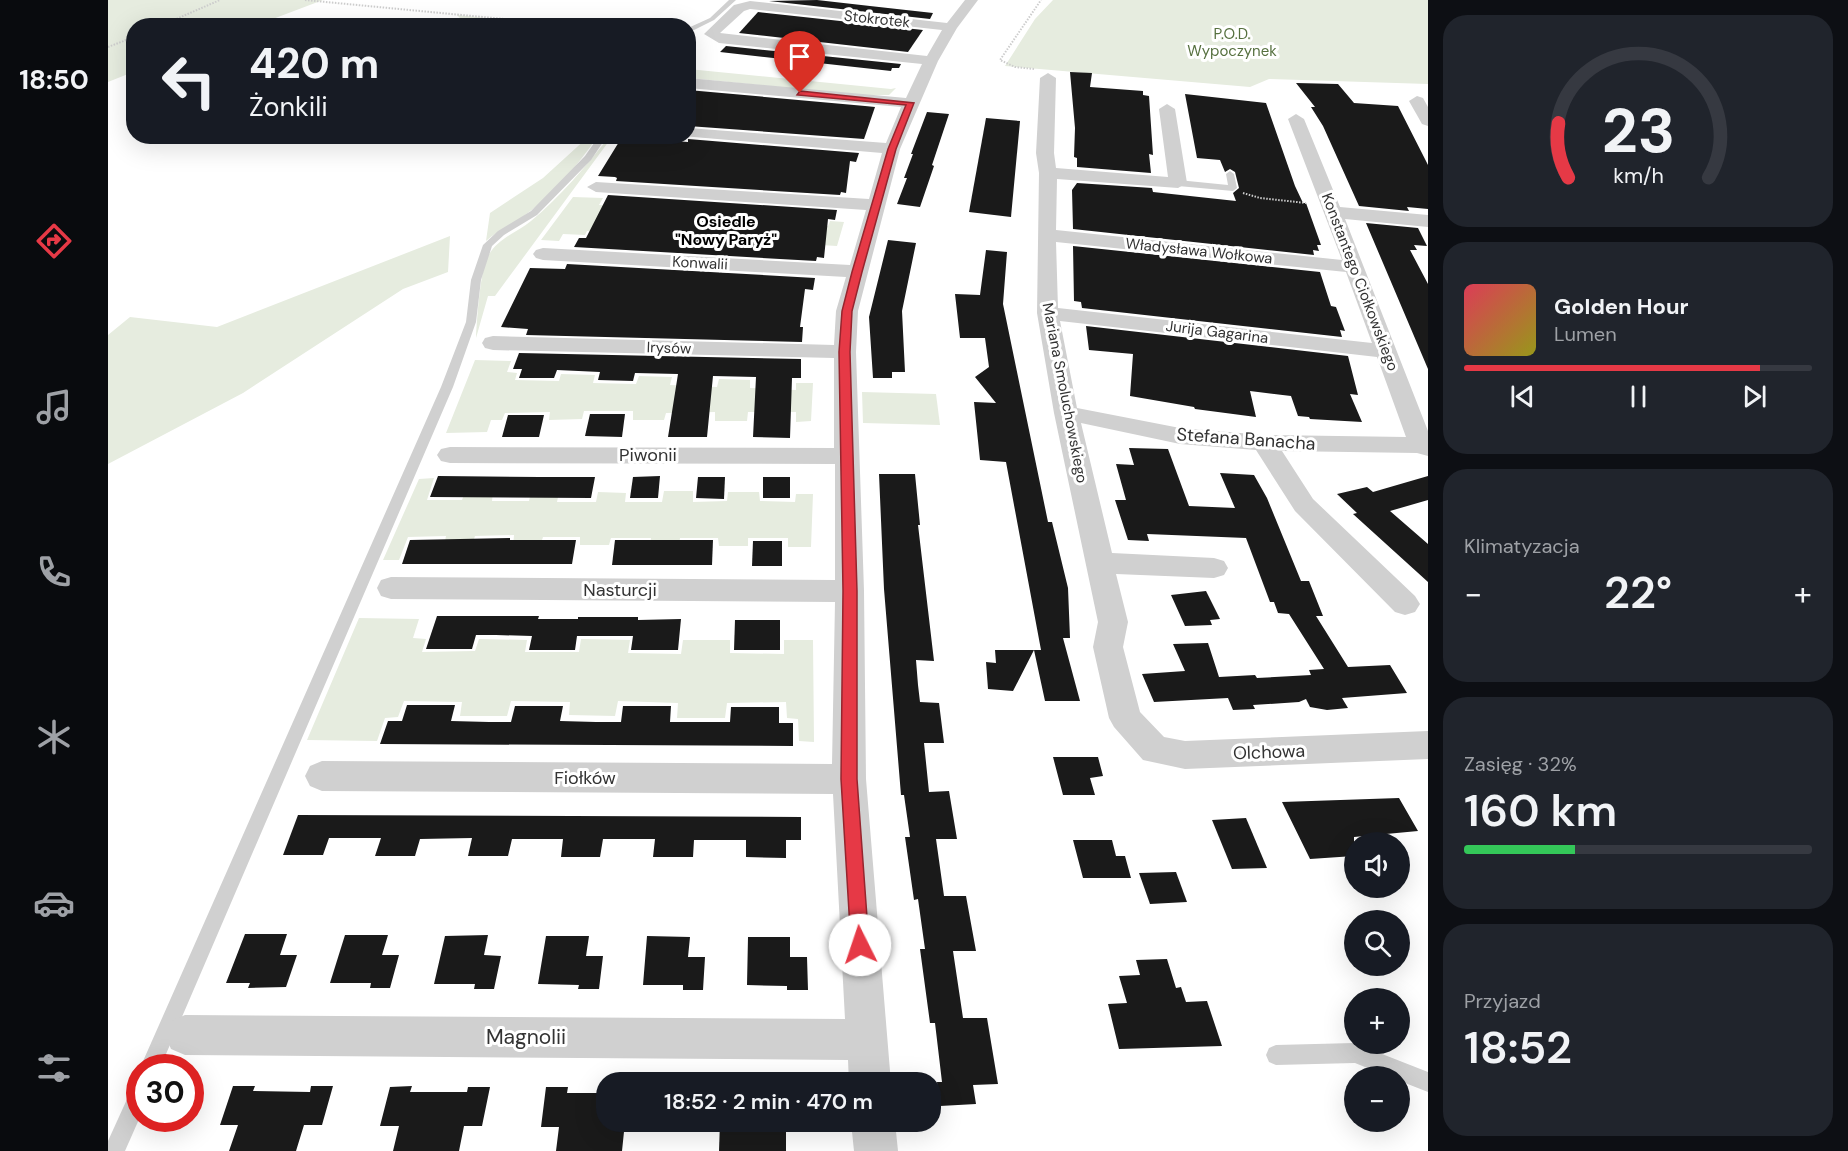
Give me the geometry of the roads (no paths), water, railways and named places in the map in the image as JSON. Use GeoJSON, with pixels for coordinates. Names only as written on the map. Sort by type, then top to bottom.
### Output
{"type":"FeatureCollection","features":[{"type":"Feature","properties":{"kind":"street"},"geometry":{"type":"LineString","coordinates":[[869,1072],[849,779],[850,591],[845,352],[847,311],[892,149],[910,103],[951,27],[972,0]]}},
{"type":"Feature","properties":{"kind":"street","name":"Stokrotek"},"geometry":{"type":"LineString","coordinates":[[931,61],[719,39],[711,34],[739,8],[750,5],[951,27]]}},
{"type":"Feature","properties":{"kind":"street","name":"Mariana Smoluchowskiego"},"geometry":{"type":"LineString","coordinates":[[1048,78],[1044,153],[1048,173],[1047,313],[1066,413],[1113,622],[1108,647],[1125,718]]}},
{"type":"Feature","properties":{"kind":"street"},"geometry":{"type":"LineString","coordinates":[[696,84],[910,103]]}},
{"type":"Feature","properties":{"kind":"street"},"geometry":{"type":"LineString","coordinates":[[1417,101],[1428,121]]}},
{"type":"Feature","properties":{"kind":"street"},"geometry":{"type":"LineString","coordinates":[[1048,173],[1178,183],[1167,109]]}},
{"type":"Feature","properties":{"kind":"street","name":"Konstantego Ciołkowskiego"},"geometry":{"type":"LineString","coordinates":[[1296,119],[1424,446]]}},
{"type":"Feature","properties":{"kind":"street"},"geometry":{"type":"LineString","coordinates":[[696,134],[892,149]]}},
{"type":"Feature","properties":{"kind":"street"},"geometry":{"type":"LineString","coordinates":[[596,187],[876,205]]}},
{"type":"Feature","properties":{"kind":"street"},"geometry":{"type":"LineString","coordinates":[[1333,209],[1428,221]]}},
{"type":"Feature","properties":{"kind":"street","name":"Władysława Wołkowa"},"geometry":{"type":"LineString","coordinates":[[1046,236],[1353,267]]}},
{"type":"Feature","properties":{"kind":"street","name":"Konwalii"},"geometry":{"type":"LineString","coordinates":[[543,254],[857,272]]}},
{"type":"Feature","properties":{"kind":"street","name":"Jurija Gagarina"},"geometry":{"type":"LineString","coordinates":[[1047,313],[1387,351]]}},
{"type":"Feature","properties":{"kind":"street","name":"Irysów"},"geometry":{"type":"LineString","coordinates":[[493,343],[845,352]]}},
{"type":"Feature","properties":{"kind":"street","name":"Stefana Banacha"},"geometry":{"type":"LineString","coordinates":[[1066,413],[1180,436],[1264,443],[1424,446]]}},
{"type":"Feature","properties":{"kind":"street"},"geometry":{"type":"LineString","coordinates":[[1264,443],[1304,505],[1405,603]]}},
{"type":"Feature","properties":{"kind":"street","name":"Piwonii"},"geometry":{"type":"LineString","coordinates":[[450,455],[846,456]]}},
{"type":"Feature","properties":{"kind":"street"},"geometry":{"type":"LineString","coordinates":[[1100,563],[1214,568]]}},
{"type":"Feature","properties":{"kind":"street","name":"Nasturcji"},"geometry":{"type":"LineString","coordinates":[[391,588],[850,591]]}},
{"type":"Feature","properties":{"kind":"street","name":"Olchowa"},"geometry":{"type":"LineString","coordinates":[[1125,718],[1155,750],[1185,755],[1428,745]]}},
{"type":"Feature","properties":{"kind":"street","name":"Fiołków"},"geometry":{"type":"LineString","coordinates":[[322,776],[849,779]]}},
{"type":"Feature","properties":{"kind":"street","name":"Magnolii"},"geometry":{"type":"LineString","coordinates":[[185,1035],[866,1040]]}},
{"type":"Feature","properties":{"kind":"street"},"geometry":{"type":"LineString","coordinates":[[874,1132],[876,1151]]}},
{"type":"Feature","properties":{"kind":"lane"},"geometry":{"type":"LineString","coordinates":[[696,28],[712,19],[733,0]]}},
{"type":"Feature","properties":{"kind":"lane"},"geometry":{"type":"LineString","coordinates":[[156,1054],[447,387],[471,322],[476,280],[483,254],[501,233],[534,213],[588,158],[598,144]]}},
{"type":"Feature","properties":{"kind":"lane"},"geometry":{"type":"LineString","coordinates":[[1178,183],[1233,188],[1230,174]]}},
{"type":"Feature","properties":{"kind":"lane"},"geometry":{"type":"LineString","coordinates":[[1276,1055],[1356,1053],[1428,1082]]}},
{"type":"Feature","properties":{"kind":"lane"},"geometry":{"type":"LineString","coordinates":[[114,1151],[126,1124]]}},
{"type":"Feature","properties":{"kind":"district","name":"Osiedle \"Nowy Paryż\""},"geometry":{"type":"Point","coordinates":[726,230]}},
{"type":"Feature","properties":{"kind":"park label","name":"P.O.D. Wypoczynek"},"geometry":{"type":"Point","coordinates":[1232,42]}}]}
